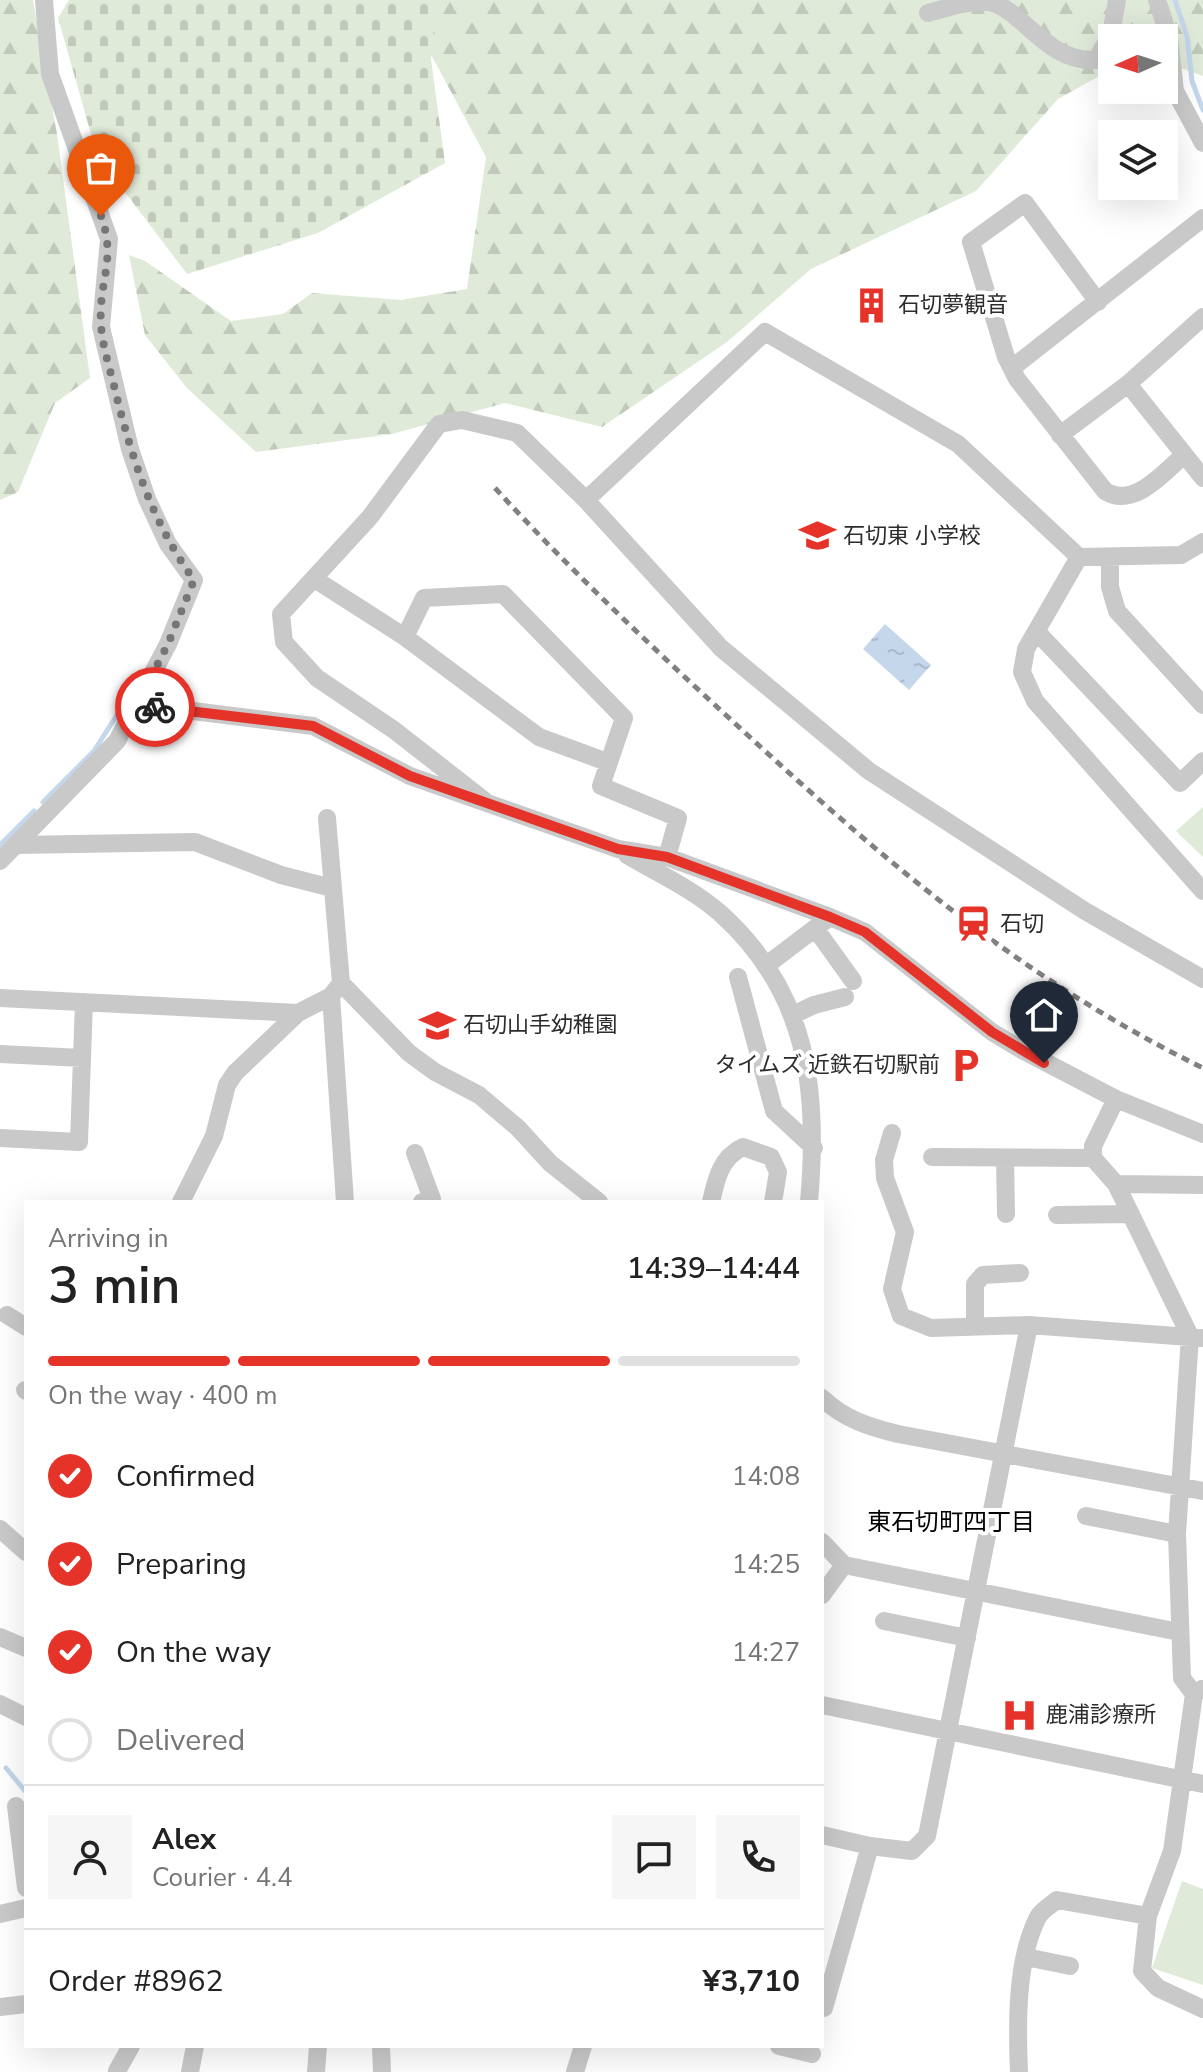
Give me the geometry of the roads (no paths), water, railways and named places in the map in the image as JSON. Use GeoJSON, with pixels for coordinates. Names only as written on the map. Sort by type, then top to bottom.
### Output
{"type":"FeatureCollection","features":[{"type":"Feature","properties":{"kind":"street"},"geometry":{"type":"LineString","coordinates":[[0,861],[117,741],[168,644],[194,580],[168,544],[147,499],[130,449],[101,327],[109,239],[50,74],[44,0]]}},
{"type":"Feature","properties":{"kind":"street"},"geometry":{"type":"LineString","coordinates":[[928,13],[966,3],[991,2],[1045,43],[1080,61],[1096,60],[1111,34],[1117,0]]}},
{"type":"Feature","properties":{"kind":"street"},"geometry":{"type":"LineString","coordinates":[[1157,0],[1169,37],[1175,91],[1203,143]]}},
{"type":"Feature","properties":{"kind":"street"},"geometry":{"type":"LineString","coordinates":[[1098,302],[1025,203],[971,242],[1012,368],[1105,491],[1114,497],[1132,496],[1184,455]]}},
{"type":"Feature","properties":{"kind":"street"},"geometry":{"type":"LineString","coordinates":[[1012,368],[1202,224]]}},
{"type":"Feature","properties":{"kind":"street"},"geometry":{"type":"LineString","coordinates":[[1060,435],[1128,384],[1203,317]]}},
{"type":"Feature","properties":{"kind":"street"},"geometry":{"type":"LineString","coordinates":[[586,500],[765,332],[958,444],[1079,557],[1181,555],[1202,548]]}},
{"type":"Feature","properties":{"kind":"street"},"geometry":{"type":"LineString","coordinates":[[1128,384],[1203,478]]}},
{"type":"Feature","properties":{"kind":"street"},"geometry":{"type":"LineString","coordinates":[[485,801],[394,730],[317,678],[284,642],[281,614],[316,580],[370,517],[439,424],[462,420],[517,433],[586,500],[721,648],[869,771],[1085,911],[1203,979]]}},
{"type":"Feature","properties":{"kind":"street"},"geometry":{"type":"LineString","coordinates":[[1079,557],[1026,649],[1022,672],[1035,701],[1203,891]]}},
{"type":"Feature","properties":{"kind":"street"},"geometry":{"type":"LineString","coordinates":[[1110,557],[1110,587],[1117,611],[1203,705]]}},
{"type":"Feature","properties":{"kind":"street"},"geometry":{"type":"LineString","coordinates":[[316,580],[405,637],[539,737],[607,762]]}},
{"type":"Feature","properties":{"kind":"street"},"geometry":{"type":"LineString","coordinates":[[405,637],[424,598],[503,594],[624,718],[601,786],[678,818],[667,857]]}},
{"type":"Feature","properties":{"kind":"street"},"geometry":{"type":"LineString","coordinates":[[1037,632],[1180,783],[1203,761]]}},
{"type":"Feature","properties":{"kind":"street"},"geometry":{"type":"LineString","coordinates":[[137,704],[313,726],[410,776],[618,849],[667,857],[822,922],[865,932],[992,1032],[1116,1099],[1203,1134]]}},
{"type":"Feature","properties":{"kind":"street"},"geometry":{"type":"LineString","coordinates":[[327,818],[345,1200]]}},
{"type":"Feature","properties":{"kind":"street"},"geometry":{"type":"LineString","coordinates":[[17,845],[195,842],[281,875],[332,888]]}},
{"type":"Feature","properties":{"kind":"street"},"geometry":{"type":"LineString","coordinates":[[618,849],[718,911],[768,964],[793,1015],[812,1100],[814,1148],[809,1200]]}},
{"type":"Feature","properties":{"kind":"street"},"geometry":{"type":"LineString","coordinates":[[768,964],[822,922]]}},
{"type":"Feature","properties":{"kind":"street"},"geometry":{"type":"LineString","coordinates":[[793,1015],[849,989],[822,922]]}},
{"type":"Feature","properties":{"kind":"street"},"geometry":{"type":"LineString","coordinates":[[738,977],[774,1111],[814,1148]]}},
{"type":"Feature","properties":{"kind":"street"},"geometry":{"type":"LineString","coordinates":[[182,1200],[214,1136],[227,1085],[235,1073],[298,1013],[336,989]]}},
{"type":"Feature","properties":{"kind":"street"},"geometry":{"type":"LineString","coordinates":[[336,989],[409,1053],[435,1072],[479,1095],[518,1128],[550,1163],[596,1200]]}},
{"type":"Feature","properties":{"kind":"street"},"geometry":{"type":"LineString","coordinates":[[0,998],[298,1013]]}},
{"type":"Feature","properties":{"kind":"street"},"geometry":{"type":"LineString","coordinates":[[0,1138],[79,1142],[84,1002]]}},
{"type":"Feature","properties":{"kind":"street"},"geometry":{"type":"LineString","coordinates":[[0,1054],[82,1058]]}},
{"type":"Feature","properties":{"kind":"street"},"geometry":{"type":"LineString","coordinates":[[1116,1099],[1093,1146],[1093,1158],[1116,1184],[1197,1337],[1195,1393],[1177,1534],[1182,1678],[1198,1691],[1172,1851],[1148,1916],[1142,1971],[1158,1988],[1203,2009]]}},
{"type":"Feature","properties":{"kind":"street"},"geometry":{"type":"LineString","coordinates":[[892,1133],[884,1160],[885,1178],[905,1232],[895,1268],[895,1303],[901,1316],[918,1325],[1029,1325],[1197,1337]]}},
{"type":"Feature","properties":{"kind":"street"},"geometry":{"type":"LineString","coordinates":[[712,1200],[723,1164],[731,1152],[743,1147],[771,1157],[778,1172],[773,1200]]}},
{"type":"Feature","properties":{"kind":"street"},"geometry":{"type":"LineString","coordinates":[[415,1153],[432,1199],[429,1200]]}},
{"type":"Feature","properties":{"kind":"street"},"geometry":{"type":"LineString","coordinates":[[932,1157],[1093,1158]]}},
{"type":"Feature","properties":{"kind":"street"},"geometry":{"type":"LineString","coordinates":[[1005,1158],[1006,1214]]}},
{"type":"Feature","properties":{"kind":"street"},"geometry":{"type":"LineString","coordinates":[[1116,1184],[1203,1185]]}},
{"type":"Feature","properties":{"kind":"street"},"geometry":{"type":"LineString","coordinates":[[1057,1215],[1131,1214]]}},
{"type":"Feature","properties":{"kind":"street"},"geometry":{"type":"LineString","coordinates":[[975,1327],[975,1284],[983,1275],[1020,1273]]}},
{"type":"Feature","properties":{"kind":"street"},"geometry":{"type":"LineString","coordinates":[[7,1315],[24,1326]]}},
{"type":"Feature","properties":{"kind":"street"},"geometry":{"type":"LineString","coordinates":[[824,1835],[912,1851],[927,1836],[1029,1325]]}},
{"type":"Feature","properties":{"kind":"street"},"geometry":{"type":"LineString","coordinates":[[824,1400],[837,1413],[865,1425],[1203,1491]]}},
{"type":"Feature","properties":{"kind":"street"},"geometry":{"type":"LineString","coordinates":[[1086,1516],[1177,1534]]}},
{"type":"Feature","properties":{"kind":"street"},"geometry":{"type":"LineString","coordinates":[[0,1529],[24,1550]]}},
{"type":"Feature","properties":{"kind":"street"},"geometry":{"type":"LineString","coordinates":[[824,1544],[844,1565],[1179,1632]]}},
{"type":"Feature","properties":{"kind":"street"},"geometry":{"type":"LineString","coordinates":[[824,1592],[844,1565]]}},
{"type":"Feature","properties":{"kind":"street"},"geometry":{"type":"LineString","coordinates":[[884,1621],[967,1638]]}},
{"type":"Feature","properties":{"kind":"street"},"geometry":{"type":"LineString","coordinates":[[0,1637],[24,1647]]}},
{"type":"Feature","properties":{"kind":"street"},"geometry":{"type":"LineString","coordinates":[[0,1704],[24,1716]]}},
{"type":"Feature","properties":{"kind":"street"},"geometry":{"type":"LineString","coordinates":[[824,1705],[1203,1784]]}},
{"type":"Feature","properties":{"kind":"street"},"geometry":{"type":"LineString","coordinates":[[14,1808],[24,1875]]}},
{"type":"Feature","properties":{"kind":"street"},"geometry":{"type":"LineString","coordinates":[[824,2007],[870,1846]]}},
{"type":"Feature","properties":{"kind":"street"},"geometry":{"type":"LineString","coordinates":[[1019,2072],[1017,2035],[1026,1957],[1039,1914],[1057,1900],[1148,1916]]}},
{"type":"Feature","properties":{"kind":"street"},"geometry":{"type":"LineString","coordinates":[[0,1914],[24,1908]]}},
{"type":"Feature","properties":{"kind":"street"},"geometry":{"type":"LineString","coordinates":[[1026,1957],[1070,1966]]}},
{"type":"Feature","properties":{"kind":"street"},"geometry":{"type":"LineString","coordinates":[[0,2007],[24,2004]]}},
{"type":"Feature","properties":{"kind":"street"},"geometry":{"type":"LineString","coordinates":[[117,2071],[130,2048]]}},
{"type":"Feature","properties":{"kind":"street"},"geometry":{"type":"LineString","coordinates":[[190,2072],[195,2048]]}},
{"type":"Feature","properties":{"kind":"street"},"geometry":{"type":"LineString","coordinates":[[316,2072],[318,2048]]}},
{"type":"Feature","properties":{"kind":"street"},"geometry":{"type":"LineString","coordinates":[[381,2048],[382,2072]]}},
{"type":"Feature","properties":{"kind":"street"},"geometry":{"type":"LineString","coordinates":[[575,2072],[582,2048]]}},
{"type":"Feature","properties":{"kind":"street"},"geometry":{"type":"LineString","coordinates":[[785,2048],[811,2057]]}},
{"type":"Feature","properties":{"kind":"water"},"geometry":{"type":"Polygon","coordinates":[[[885,624],[931,665],[909,690],[863,649],[885,624]]]}},
{"type":"Feature","properties":{"kind":"waterway"},"geometry":{"type":"LineString","coordinates":[[1175,0],[1187,36],[1192,81],[1203,110]]}},
{"type":"Feature","properties":{"kind":"waterway"},"geometry":{"type":"LineString","coordinates":[[43,802],[94,751],[117,715]]}},
{"type":"Feature","properties":{"kind":"waterway"},"geometry":{"type":"LineString","coordinates":[[0,845],[34,811]]}},
{"type":"Feature","properties":{"kind":"waterway"},"geometry":{"type":"LineString","coordinates":[[6,1768],[24,1790]]}},
{"type":"Feature","properties":{"kind":"railway"},"geometry":{"type":"LineString","coordinates":[[495,488],[585,581],[678,670],[796,779],[904,872],[959,916],[1075,996],[1203,1068]]}},
{"type":"Feature","properties":{"kind":"place","name":"石切夢観音"},"geometry":{"type":"Point","coordinates":[872,305]}},
{"type":"Feature","properties":{"kind":"place","name":"石切東 小学校"},"geometry":{"type":"Point","coordinates":[817,536]}},
{"type":"Feature","properties":{"kind":"place","name":"石切"},"geometry":{"type":"Point","coordinates":[974,924]}},
{"type":"Feature","properties":{"kind":"place","name":"石切山手幼稚園"},"geometry":{"type":"Point","coordinates":[437,1025]}},
{"type":"Feature","properties":{"kind":"place","name":"タイムズ 近鉄石切駅前"},"geometry":{"type":"Point","coordinates":[966,1065]}},
{"type":"Feature","properties":{"kind":"place","name":"鹿浦診療所"},"geometry":{"type":"Point","coordinates":[1020,1715]}},
{"type":"Feature","properties":{"kind":"district","name":"東石切町四丁目"},"geometry":{"type":"Point","coordinates":[951,1522]}}]}
